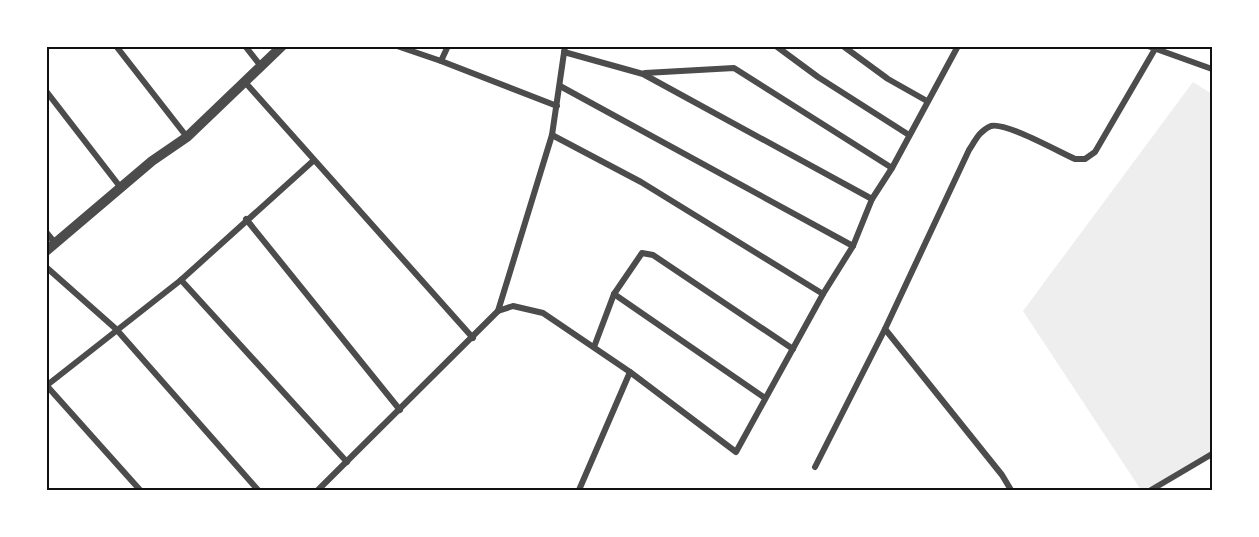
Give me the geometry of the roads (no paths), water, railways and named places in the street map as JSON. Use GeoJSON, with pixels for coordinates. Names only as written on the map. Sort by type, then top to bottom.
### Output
{"type":"FeatureCollection","features":[{"type":"Feature","properties":{"kind":"street"},"geometry":{"type":"LineString","coordinates":[[116,46],[187,137]]}},
{"type":"Feature","properties":{"kind":"street"},"geometry":{"type":"LineString","coordinates":[[245,46],[260,65]]}},
{"type":"Feature","properties":{"kind":"street"},"geometry":{"type":"LineString","coordinates":[[46,251],[152,161],[187,137],[282,46]]}},
{"type":"Feature","properties":{"kind":"street"},"geometry":{"type":"LineString","coordinates":[[397,46],[557,106]]}},
{"type":"Feature","properties":{"kind":"street"},"geometry":{"type":"LineString","coordinates":[[441,61],[448,46]]}},
{"type":"Feature","properties":{"kind":"street"},"geometry":{"type":"LineString","coordinates":[[776,46],[818,77],[909,135]]}},
{"type":"Feature","properties":{"kind":"street"},"geometry":{"type":"LineString","coordinates":[[843,46],[888,79],[927,102]]}},
{"type":"Feature","properties":{"kind":"street"},"geometry":{"type":"LineString","coordinates":[[498,311],[513,306],[543,313],[630,372],[736,452],[823,294],[853,246],[872,199],[892,168],[958,46]]}},
{"type":"Feature","properties":{"kind":"street"},"geometry":{"type":"LineString","coordinates":[[815,467],[885,329],[969,150],[981,132],[993,126],[1006,128],[1075,159],[1086,159],[1095,152],[1152,48],[1212,69]]}},
{"type":"Feature","properties":{"kind":"street"},"geometry":{"type":"LineString","coordinates":[[318,490],[498,311],[552,135],[565,49],[643,74],[872,199]]}},
{"type":"Feature","properties":{"kind":"street"},"geometry":{"type":"LineString","coordinates":[[643,74],[734,68],[892,168]]}},
{"type":"Feature","properties":{"kind":"street"},"geometry":{"type":"LineString","coordinates":[[243,81],[473,338]]}},
{"type":"Feature","properties":{"kind":"street"},"geometry":{"type":"LineString","coordinates":[[560,86],[853,246]]}},
{"type":"Feature","properties":{"kind":"street"},"geometry":{"type":"LineString","coordinates":[[46,91],[121,189]]}},
{"type":"Feature","properties":{"kind":"street"},"geometry":{"type":"LineString","coordinates":[[552,135],[641,182],[823,294]]}},
{"type":"Feature","properties":{"kind":"street"},"geometry":{"type":"LineString","coordinates":[[140,490],[47,386],[116,329],[181,280],[313,161]]}},
{"type":"Feature","properties":{"kind":"street"},"geometry":{"type":"LineString","coordinates":[[246,219],[400,410]]}},
{"type":"Feature","properties":{"kind":"street"},"geometry":{"type":"LineString","coordinates":[[46,232],[56,243]]}},
{"type":"Feature","properties":{"kind":"street"},"geometry":{"type":"LineString","coordinates":[[594,347],[614,294],[638,257],[648,253],[793,349]]}},
{"type":"Feature","properties":{"kind":"street"},"geometry":{"type":"LineString","coordinates":[[46,267],[116,329],[258,490]]}},
{"type":"Feature","properties":{"kind":"street"},"geometry":{"type":"LineString","coordinates":[[181,280],[347,462]]}},
{"type":"Feature","properties":{"kind":"street"},"geometry":{"type":"LineString","coordinates":[[614,294],[765,399]]}},
{"type":"Feature","properties":{"kind":"street"},"geometry":{"type":"LineString","coordinates":[[885,329],[1002,475],[1011,490]]}},
{"type":"Feature","properties":{"kind":"street"},"geometry":{"type":"LineString","coordinates":[[579,490],[630,372]]}},
{"type":"Feature","properties":{"kind":"street"},"geometry":{"type":"LineString","coordinates":[[1150,490],[1212,454]]}}]}
